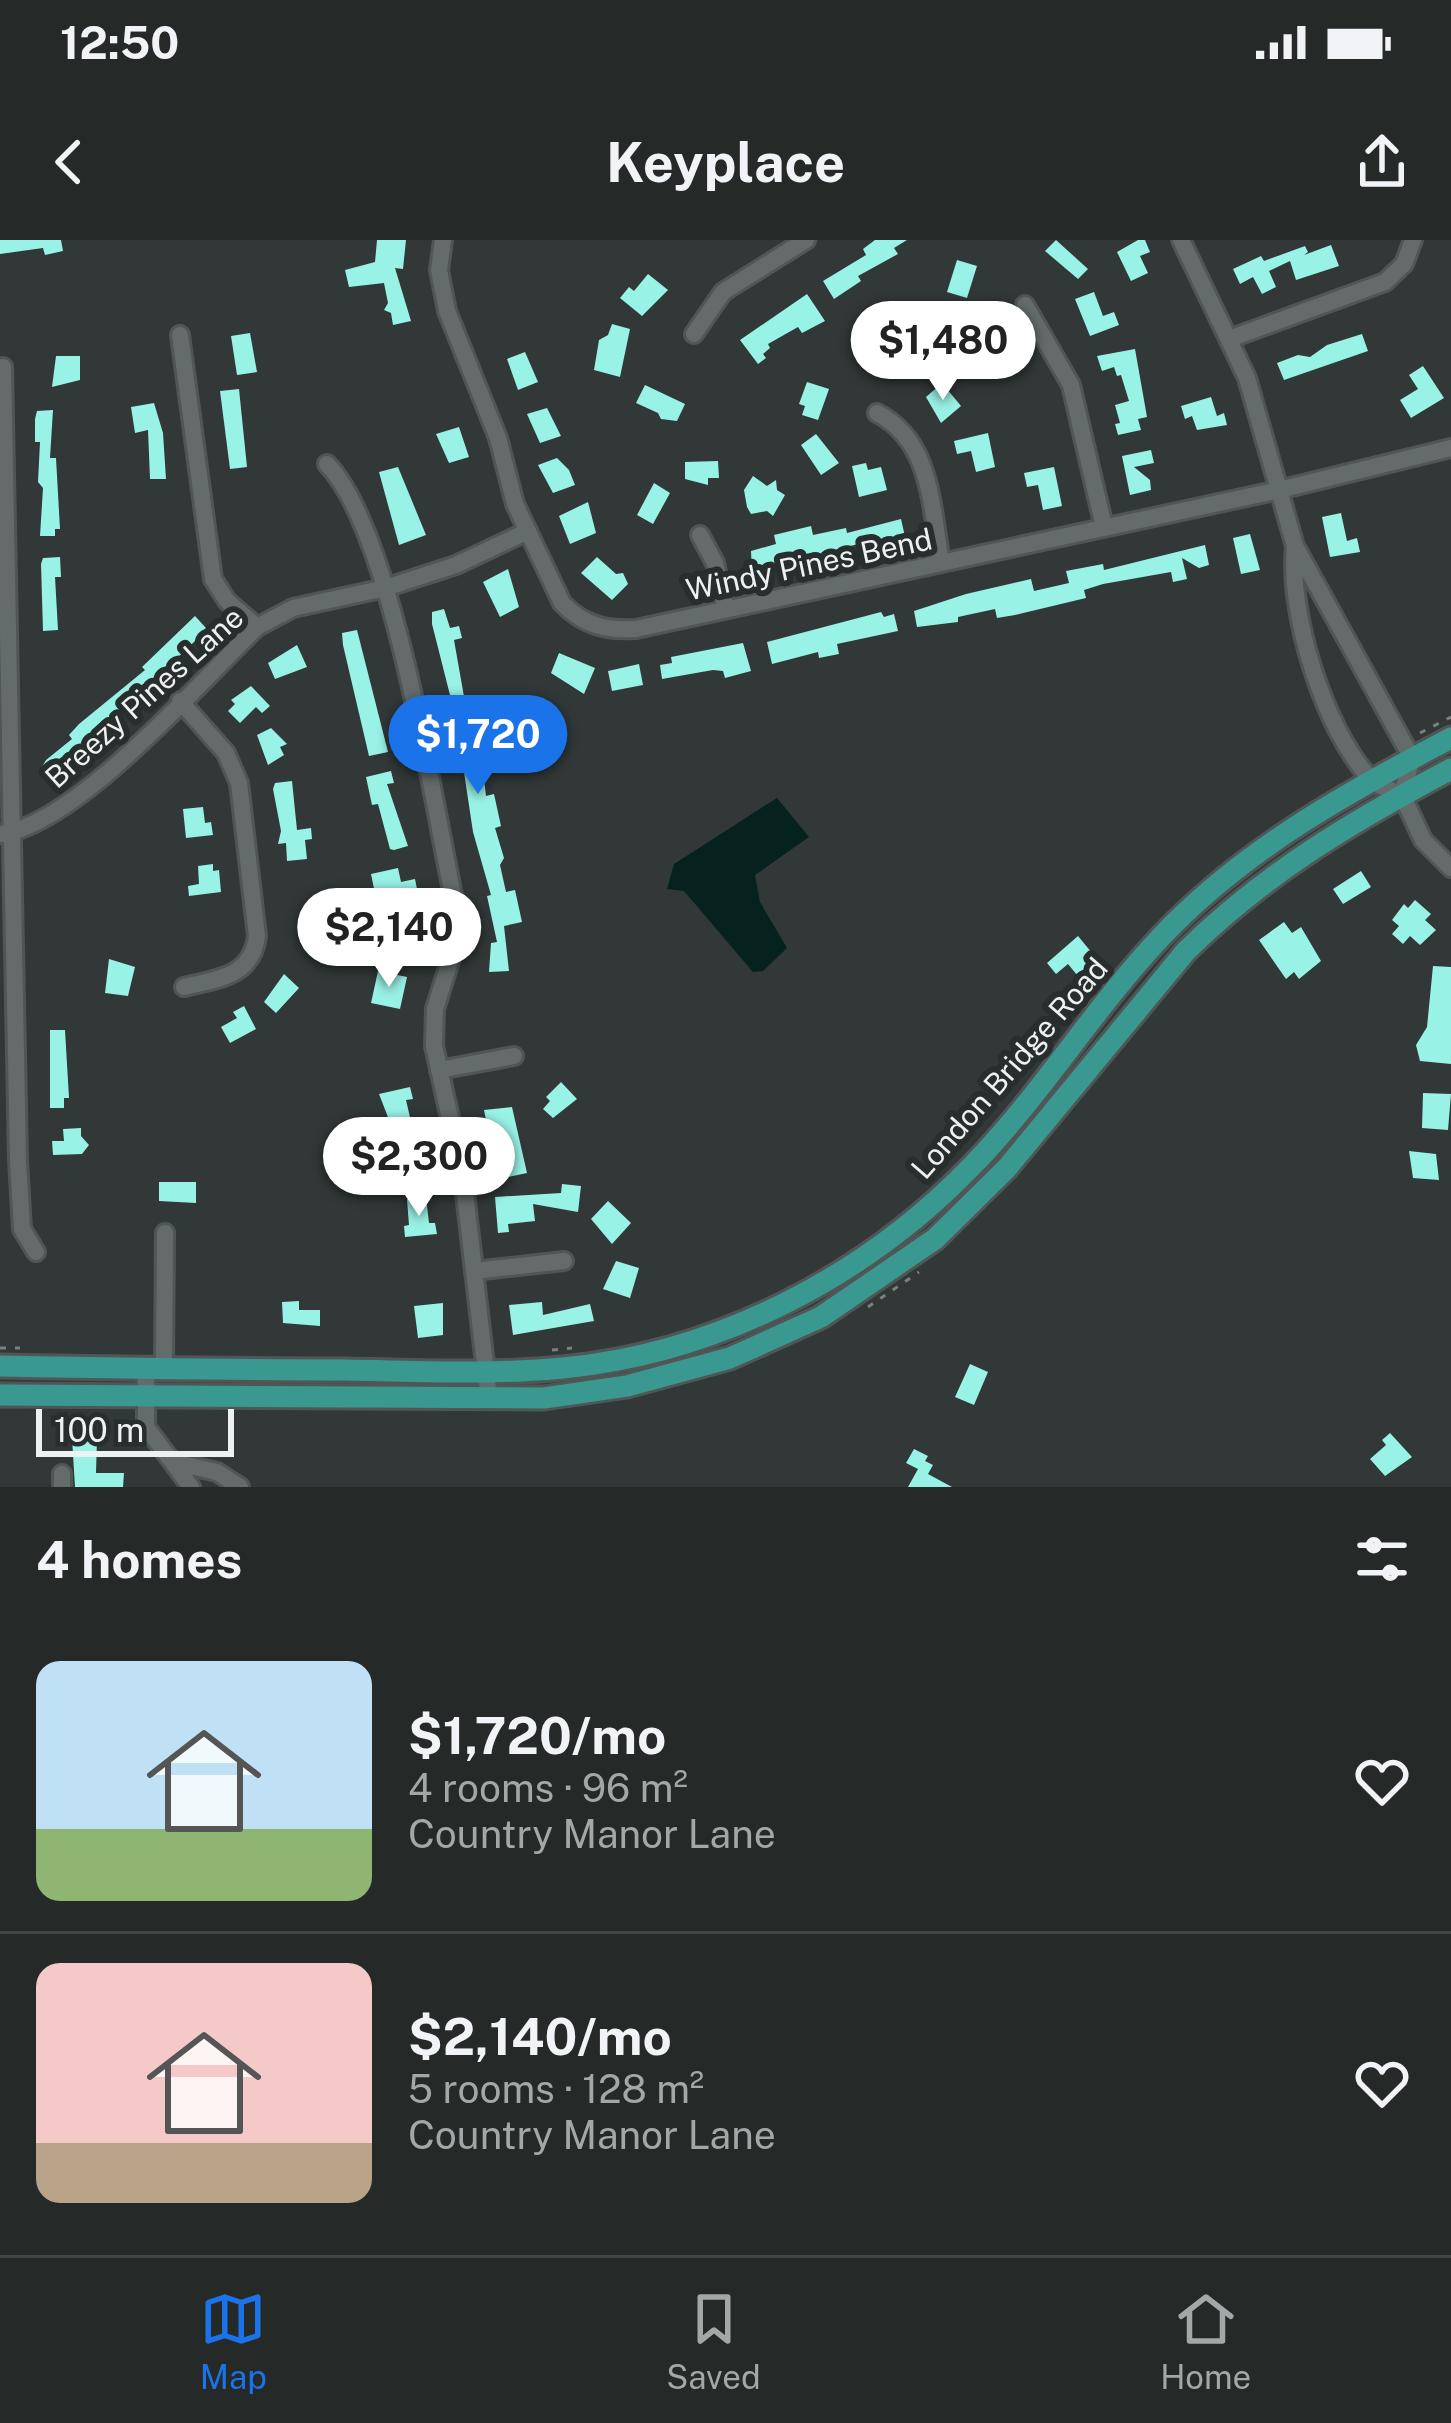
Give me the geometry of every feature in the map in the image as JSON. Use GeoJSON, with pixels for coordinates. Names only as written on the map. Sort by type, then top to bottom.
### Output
{"type":"FeatureCollection","features":[{"type":"Feature","properties":{"kind":"main road","name":"London Bridge Road"},"geometry":{"type":"LineString","coordinates":[[0,1366],[564,1368],[652,1353],[704,1338],[783,1304],[907,1226],[974,1165],[1139,962],[1185,913],[1264,846],[1370,780],[1451,738]]}},
{"type":"Feature","properties":{"kind":"main road","name":"London Bridge Road"},"geometry":{"type":"LineString","coordinates":[[0,1395],[561,1396],[644,1382],[730,1358],[807,1324],[868,1288],[935,1239],[1038,1131],[1171,968],[1223,914],[1295,857],[1451,769]]}},
{"type":"Feature","properties":{"kind":"street","name":"Windy Pines Bend"},"geometry":{"type":"LineString","coordinates":[[443,240],[439,270],[447,311],[498,438],[509,489],[562,603],[589,623],[636,629],[1279,490],[1451,448]]}},
{"type":"Feature","properties":{"kind":"street"},"geometry":{"type":"LineString","coordinates":[[694,334],[723,292],[806,240]]}},
{"type":"Feature","properties":{"kind":"street"},"geometry":{"type":"LineString","coordinates":[[1181,240],[1258,407],[1295,546],[1412,758],[1402,795]]}},
{"type":"Feature","properties":{"kind":"street"},"geometry":{"type":"LineString","coordinates":[[1228,339],[1385,282],[1404,264],[1413,240]]}},
{"type":"Feature","properties":{"kind":"street"},"geometry":{"type":"LineString","coordinates":[[1025,305],[1071,385],[1104,527]]}},
{"type":"Feature","properties":{"kind":"street"},"geometry":{"type":"LineString","coordinates":[[180,335],[214,579],[226,601],[257,627]]}},
{"type":"Feature","properties":{"kind":"street"},"geometry":{"type":"LineString","coordinates":[[3,367],[6,833],[22,1229],[35,1252]]}},
{"type":"Feature","properties":{"kind":"street"},"geometry":{"type":"LineString","coordinates":[[877,412],[896,424],[916,448],[941,562]]}},
{"type":"Feature","properties":{"kind":"street"},"geometry":{"type":"LineString","coordinates":[[327,464],[357,508],[385,588],[455,905],[455,945],[435,1009],[434,1046],[463,1177],[489,1398]]}},
{"type":"Feature","properties":{"kind":"street","name":"Breezy Pines Lane"},"geometry":{"type":"LineString","coordinates":[[6,833],[53,814],[87,792],[257,627],[293,608],[385,588],[455,565],[528,531]]}},
{"type":"Feature","properties":{"kind":"street"},"geometry":{"type":"LineString","coordinates":[[700,536],[715,563],[726,609]]}},
{"type":"Feature","properties":{"kind":"street"},"geometry":{"type":"LineString","coordinates":[[1295,546],[1293,590],[1311,670],[1370,780],[1402,795],[1424,840],[1451,868]]}},
{"type":"Feature","properties":{"kind":"street"},"geometry":{"type":"LineString","coordinates":[[180,701],[234,767],[257,936],[251,958],[236,973],[184,987]]}},
{"type":"Feature","properties":{"kind":"street"},"geometry":{"type":"LineString","coordinates":[[439,1070],[514,1056]]}},
{"type":"Feature","properties":{"kind":"street"},"geometry":{"type":"LineString","coordinates":[[1017,1114],[1038,1131]]}},
{"type":"Feature","properties":{"kind":"street"},"geometry":{"type":"LineString","coordinates":[[165,1233],[155,1368],[145,1396],[146,1427],[191,1487]]}},
{"type":"Feature","properties":{"kind":"street"},"geometry":{"type":"LineString","coordinates":[[474,1271],[564,1261]]}},
{"type":"Feature","properties":{"kind":"street"},"geometry":{"type":"LineString","coordinates":[[177,1463],[217,1472],[238,1486]]}},
{"type":"Feature","properties":{"kind":"street"},"geometry":{"type":"LineString","coordinates":[[201,1470],[214,1487]]}},
{"type":"Feature","properties":{"kind":"path"},"geometry":{"type":"LineString","coordinates":[[1420,733],[1451,717]]}},
{"type":"Feature","properties":{"kind":"path"},"geometry":{"type":"LineString","coordinates":[[859,1312],[920,1272]]}},
{"type":"Feature","properties":{"kind":"path"},"geometry":{"type":"LineString","coordinates":[[552,1350],[571,1348]]}},
{"type":"Feature","properties":{"kind":"water"},"geometry":{"type":"Polygon","coordinates":[[[777,798],[809,837],[755,875],[760,902],[787,948],[763,971],[753,972],[684,891],[667,889],[674,864],[777,798]]]}},
{"type":"Feature","properties":{"kind":"building"},"geometry":{"type":"Polygon","coordinates":[[[0,240],[61,240],[63,251],[45,255],[43,248],[0,254],[0,240]]]}},
{"type":"Feature","properties":{"kind":"building"},"geometry":{"type":"Polygon","coordinates":[[[377,240],[406,240],[403,269],[395,268],[411,321],[393,325],[391,313],[384,310],[388,303],[384,283],[349,287],[345,270],[375,262],[377,240]]]}},
{"type":"Feature","properties":{"kind":"building"},"geometry":{"type":"Polygon","coordinates":[[[875,240],[907,240],[894,248],[898,254],[858,276],[861,281],[834,299],[823,281],[866,255],[863,249],[875,240]]]}},
{"type":"Feature","properties":{"kind":"building"},"geometry":{"type":"Polygon","coordinates":[[[1056,240],[1088,269],[1078,279],[1045,251],[1056,240]]]}},
{"type":"Feature","properties":{"kind":"building"},"geometry":{"type":"Polygon","coordinates":[[[1145,240],[1150,252],[1140,256],[1148,273],[1131,281],[1117,252],[1145,240]]]}},
{"type":"Feature","properties":{"kind":"building"},"geometry":{"type":"Polygon","coordinates":[[[1331,245],[1339,266],[1296,280],[1290,261],[1269,271],[1276,287],[1262,294],[1253,277],[1240,284],[1233,269],[1261,256],[1264,261],[1305,246],[1308,252],[1304,255],[1331,245]]]}},
{"type":"Feature","properties":{"kind":"building"},"geometry":{"type":"Polygon","coordinates":[[[957,260],[977,266],[967,298],[947,292],[957,260]]]}},
{"type":"Feature","properties":{"kind":"building"},"geometry":{"type":"Polygon","coordinates":[[[648,274],[668,290],[642,316],[620,298],[629,287],[634,291],[648,274]]]}},
{"type":"Feature","properties":{"kind":"building"},"geometry":{"type":"Polygon","coordinates":[[[1094,292],[1103,316],[1114,312],[1119,325],[1090,336],[1075,299],[1094,292]]]}},
{"type":"Feature","properties":{"kind":"building"},"geometry":{"type":"Polygon","coordinates":[[[807,294],[825,321],[802,333],[798,327],[768,344],[766,358],[758,364],[740,340],[807,294]]]}},
{"type":"Feature","properties":{"kind":"building"},"geometry":{"type":"Polygon","coordinates":[[[612,324],[630,329],[620,377],[594,370],[599,340],[608,335],[612,324]]]}},
{"type":"Feature","properties":{"kind":"building"},"geometry":{"type":"Polygon","coordinates":[[[250,333],[257,372],[237,375],[231,336],[250,333]]]}},
{"type":"Feature","properties":{"kind":"building"},"geometry":{"type":"Polygon","coordinates":[[[1362,334],[1368,351],[1284,380],[1277,363],[1298,355],[1310,357],[1327,345],[1362,334]]]}},
{"type":"Feature","properties":{"kind":"building"},"geometry":{"type":"Polygon","coordinates":[[[899,343],[927,360],[917,376],[903,367],[898,375],[885,367],[899,343]]]}},
{"type":"Feature","properties":{"kind":"building"},"geometry":{"type":"Polygon","coordinates":[[[1135,349],[1147,417],[1138,419],[1141,430],[1118,435],[1115,405],[1129,401],[1121,375],[1117,376],[1114,367],[1102,371],[1097,356],[1135,349]]]}},
{"type":"Feature","properties":{"kind":"building"},"geometry":{"type":"Polygon","coordinates":[[[525,352],[538,382],[518,390],[507,359],[525,352]]]}},
{"type":"Feature","properties":{"kind":"building"},"geometry":{"type":"Polygon","coordinates":[[[56,356],[80,356],[80,380],[52,387],[56,356]]]}},
{"type":"Feature","properties":{"kind":"building"},"geometry":{"type":"Polygon","coordinates":[[[1423,366],[1444,398],[1411,418],[1400,400],[1418,389],[1409,375],[1423,366]]]}},
{"type":"Feature","properties":{"kind":"building"},"geometry":{"type":"Polygon","coordinates":[[[807,382],[829,389],[818,420],[802,415],[805,406],[799,404],[807,382]]]}},
{"type":"Feature","properties":{"kind":"building"},"geometry":{"type":"Polygon","coordinates":[[[942,383],[961,406],[941,423],[926,397],[942,383]]]}},
{"type":"Feature","properties":{"kind":"building"},"geometry":{"type":"Polygon","coordinates":[[[645,385],[685,404],[677,421],[661,419],[636,403],[645,385]]]}},
{"type":"Feature","properties":{"kind":"building"},"geometry":{"type":"Polygon","coordinates":[[[239,389],[247,467],[230,469],[220,391],[239,389]]]}},
{"type":"Feature","properties":{"kind":"building"},"geometry":{"type":"Polygon","coordinates":[[[1211,397],[1217,416],[1224,413],[1227,425],[1197,430],[1192,416],[1185,419],[1181,406],[1211,397]]]}},
{"type":"Feature","properties":{"kind":"building"},"geometry":{"type":"Polygon","coordinates":[[[154,403],[163,433],[166,479],[150,479],[148,430],[135,433],[131,407],[154,403]]]}},
{"type":"Feature","properties":{"kind":"building"},"geometry":{"type":"Polygon","coordinates":[[[547,408],[561,436],[540,443],[527,414],[547,408]]]}},
{"type":"Feature","properties":{"kind":"building"},"geometry":{"type":"Polygon","coordinates":[[[53,410],[50,458],[56,458],[60,529],[55,529],[55,536],[40,536],[43,488],[38,482],[40,442],[35,442],[35,419],[37,411],[53,410]]]}},
{"type":"Feature","properties":{"kind":"building"},"geometry":{"type":"Polygon","coordinates":[[[459,427],[469,457],[449,463],[436,434],[459,427]]]}},
{"type":"Feature","properties":{"kind":"building"},"geometry":{"type":"Polygon","coordinates":[[[988,433],[995,467],[976,472],[971,451],[957,454],[954,441],[988,433]]]}},
{"type":"Feature","properties":{"kind":"building"},"geometry":{"type":"Polygon","coordinates":[[[816,434],[839,463],[821,475],[801,445],[816,434]]]}},
{"type":"Feature","properties":{"kind":"building"},"geometry":{"type":"Polygon","coordinates":[[[1151,450],[1154,463],[1134,467],[1150,480],[1151,490],[1130,495],[1122,456],[1151,450]]]}},
{"type":"Feature","properties":{"kind":"building"},"geometry":{"type":"Polygon","coordinates":[[[557,458],[575,485],[553,493],[538,465],[557,458]]]}},
{"type":"Feature","properties":{"kind":"building"},"geometry":{"type":"Polygon","coordinates":[[[718,461],[719,478],[708,478],[708,485],[685,479],[685,462],[718,461]]]}},
{"type":"Feature","properties":{"kind":"building"},"geometry":{"type":"Polygon","coordinates":[[[866,463],[868,470],[881,467],[887,490],[859,497],[852,466],[866,463]]]}},
{"type":"Feature","properties":{"kind":"building"},"geometry":{"type":"Polygon","coordinates":[[[398,467],[426,535],[399,545],[379,472],[398,467]]]}},
{"type":"Feature","properties":{"kind":"building"},"geometry":{"type":"Polygon","coordinates":[[[1054,467],[1062,506],[1043,510],[1038,485],[1027,487],[1024,473],[1054,467]]]}},
{"type":"Feature","properties":{"kind":"building"},"geometry":{"type":"Polygon","coordinates":[[[753,476],[767,486],[776,480],[777,490],[785,495],[773,516],[767,511],[751,514],[747,507],[744,490],[753,476]]]}},
{"type":"Feature","properties":{"kind":"building"},"geometry":{"type":"Polygon","coordinates":[[[654,483],[670,493],[653,524],[637,515],[654,483]]]}},
{"type":"Feature","properties":{"kind":"building"},"geometry":{"type":"Polygon","coordinates":[[[588,502],[596,533],[570,544],[559,516],[588,502]]]}},
{"type":"Feature","properties":{"kind":"building"},"geometry":{"type":"Polygon","coordinates":[[[1341,513],[1347,541],[1357,538],[1360,552],[1330,557],[1322,517],[1341,513]]]}},
{"type":"Feature","properties":{"kind":"building"},"geometry":{"type":"Polygon","coordinates":[[[901,519],[906,541],[879,548],[877,539],[752,572],[751,551],[776,544],[774,535],[811,526],[813,535],[846,528],[847,533],[901,519]]]}},
{"type":"Feature","properties":{"kind":"building"},"geometry":{"type":"Polygon","coordinates":[[[1250,534],[1260,570],[1241,574],[1233,538],[1250,534]]]}},
{"type":"Feature","properties":{"kind":"building"},"geometry":{"type":"Polygon","coordinates":[[[1205,545],[1209,565],[1199,568],[1182,558],[1187,579],[1173,582],[1171,572],[1103,584],[1084,590],[1086,598],[1015,615],[997,618],[995,609],[958,617],[958,622],[917,627],[914,611],[966,594],[1031,579],[1034,591],[1069,583],[1066,571],[1103,564],[1104,570],[1205,545]]]}},
{"type":"Feature","properties":{"kind":"building"},"geometry":{"type":"Polygon","coordinates":[[[60,557],[61,577],[55,577],[58,630],[43,631],[41,564],[43,558],[60,557]]]}},
{"type":"Feature","properties":{"kind":"building"},"geometry":{"type":"Polygon","coordinates":[[[597,557],[616,574],[623,573],[628,584],[612,600],[581,573],[597,557]]]}},
{"type":"Feature","properties":{"kind":"building"},"geometry":{"type":"Polygon","coordinates":[[[508,569],[519,607],[500,617],[483,582],[508,569]]]}},
{"type":"Feature","properties":{"kind":"building"},"geometry":{"type":"Polygon","coordinates":[[[444,609],[450,628],[459,626],[462,638],[454,640],[466,708],[482,762],[486,796],[494,794],[501,826],[495,828],[504,858],[500,865],[506,892],[515,890],[522,922],[504,926],[509,971],[489,972],[491,943],[497,942],[487,896],[491,895],[473,832],[448,704],[452,703],[432,624],[432,612],[444,609]]]}},
{"type":"Feature","properties":{"kind":"building"},"geometry":{"type":"Polygon","coordinates":[[[881,612],[884,617],[894,614],[898,631],[837,644],[839,654],[819,658],[818,652],[772,664],[767,642],[881,612]]]}},
{"type":"Feature","properties":{"kind":"building"},"geometry":{"type":"Polygon","coordinates":[[[195,616],[206,628],[195,641],[52,777],[42,767],[46,760],[72,739],[69,735],[79,724],[145,670],[142,667],[195,616]]]}},
{"type":"Feature","properties":{"kind":"building"},"geometry":{"type":"Polygon","coordinates":[[[357,630],[388,752],[369,756],[343,645],[342,633],[357,630]]]}},
{"type":"Feature","properties":{"kind":"building"},"geometry":{"type":"Polygon","coordinates":[[[743,643],[751,671],[725,678],[723,671],[713,670],[662,679],[660,665],[672,663],[671,657],[743,643]]]}},
{"type":"Feature","properties":{"kind":"building"},"geometry":{"type":"Polygon","coordinates":[[[297,645],[307,667],[275,679],[268,663],[297,645]]]}},
{"type":"Feature","properties":{"kind":"building"},"geometry":{"type":"Polygon","coordinates":[[[559,653],[595,668],[584,694],[551,673],[559,653]]]}},
{"type":"Feature","properties":{"kind":"building"},"geometry":{"type":"Polygon","coordinates":[[[639,664],[643,685],[612,691],[608,671],[639,664]]]}},
{"type":"Feature","properties":{"kind":"building"},"geometry":{"type":"Polygon","coordinates":[[[251,686],[270,706],[262,713],[256,707],[240,723],[228,711],[235,704],[231,700],[251,686]]]}},
{"type":"Feature","properties":{"kind":"building"},"geometry":{"type":"Polygon","coordinates":[[[271,728],[287,744],[280,747],[284,755],[268,765],[257,735],[271,728]]]}},
{"type":"Feature","properties":{"kind":"building"},"geometry":{"type":"Polygon","coordinates":[[[391,771],[394,783],[387,784],[408,846],[394,850],[378,804],[372,805],[366,777],[391,771]]]}},
{"type":"Feature","properties":{"kind":"building"},"geometry":{"type":"Polygon","coordinates":[[[292,781],[297,830],[311,828],[312,839],[305,840],[307,859],[287,861],[286,843],[278,844],[281,831],[273,789],[275,783],[292,781]]]}},
{"type":"Feature","properties":{"kind":"building"},"geometry":{"type":"Polygon","coordinates":[[[203,807],[213,835],[186,838],[183,809],[203,807]]]}},
{"type":"Feature","properties":{"kind":"building"},"geometry":{"type":"Polygon","coordinates":[[[213,864],[213,871],[219,870],[221,892],[189,896],[188,886],[199,884],[198,866],[213,864]]]}},
{"type":"Feature","properties":{"kind":"building"},"geometry":{"type":"Polygon","coordinates":[[[398,868],[401,882],[415,879],[418,894],[377,903],[371,874],[398,868]]]}},
{"type":"Feature","properties":{"kind":"building"},"geometry":{"type":"Polygon","coordinates":[[[1361,871],[1371,887],[1343,904],[1333,889],[1361,871]]]}},
{"type":"Feature","properties":{"kind":"building"},"geometry":{"type":"Polygon","coordinates":[[[1415,900],[1431,914],[1425,920],[1436,930],[1420,945],[1410,936],[1403,944],[1392,934],[1399,926],[1392,920],[1404,904],[1408,908],[1415,900]]]}},
{"type":"Feature","properties":{"kind":"building"},"geometry":{"type":"Polygon","coordinates":[[[395,922],[421,922],[414,945],[385,945],[385,932],[395,932],[395,922]]]}},
{"type":"Feature","properties":{"kind":"building"},"geometry":{"type":"Polygon","coordinates":[[[1284,922],[1292,933],[1301,927],[1321,961],[1299,979],[1294,972],[1286,979],[1259,940],[1284,922]]]}},
{"type":"Feature","properties":{"kind":"building"},"geometry":{"type":"Polygon","coordinates":[[[1078,936],[1097,959],[1077,975],[1068,964],[1056,974],[1047,963],[1078,936]]]}},
{"type":"Feature","properties":{"kind":"building"},"geometry":{"type":"Polygon","coordinates":[[[109,959],[135,967],[128,996],[105,993],[109,959]]]}},
{"type":"Feature","properties":{"kind":"building"},"geometry":{"type":"Polygon","coordinates":[[[1433,966],[1451,967],[1451,1064],[1420,1061],[1416,1045],[1427,1027],[1433,966]]]}},
{"type":"Feature","properties":{"kind":"building"},"geometry":{"type":"Polygon","coordinates":[[[378,971],[407,977],[400,1009],[371,1003],[378,971]]]}},
{"type":"Feature","properties":{"kind":"building"},"geometry":{"type":"Polygon","coordinates":[[[284,974],[299,988],[276,1013],[264,1002],[284,974]]]}},
{"type":"Feature","properties":{"kind":"building"},"geometry":{"type":"Polygon","coordinates":[[[244,1006],[256,1029],[230,1043],[221,1027],[237,1018],[233,1012],[244,1006]]]}},
{"type":"Feature","properties":{"kind":"building"},"geometry":{"type":"Polygon","coordinates":[[[50,1030],[65,1030],[69,1098],[64,1098],[64,1108],[50,1108],[50,1030]]]}},
{"type":"Feature","properties":{"kind":"building"},"geometry":{"type":"Polygon","coordinates":[[[561,1082],[577,1099],[553,1118],[543,1109],[550,1101],[546,1097],[561,1082]]]}},
{"type":"Feature","properties":{"kind":"building"},"geometry":{"type":"Polygon","coordinates":[[[410,1087],[413,1099],[406,1100],[412,1126],[393,1130],[379,1094],[410,1087]]]}},
{"type":"Feature","properties":{"kind":"building"},"geometry":{"type":"Polygon","coordinates":[[[1423,1093],[1451,1094],[1448,1130],[1422,1128],[1423,1093]]]}},
{"type":"Feature","properties":{"kind":"building"},"geometry":{"type":"Polygon","coordinates":[[[512,1107],[527,1173],[498,1179],[484,1110],[512,1107]]]}},
{"type":"Feature","properties":{"kind":"building"},"geometry":{"type":"Polygon","coordinates":[[[81,1128],[89,1145],[82,1154],[53,1155],[52,1141],[64,1141],[63,1129],[81,1128]]]}},
{"type":"Feature","properties":{"kind":"building"},"geometry":{"type":"Polygon","coordinates":[[[1409,1151],[1436,1154],[1439,1180],[1413,1178],[1409,1151]]]}},
{"type":"Feature","properties":{"kind":"building"},"geometry":{"type":"Polygon","coordinates":[[[159,1182],[196,1182],[196,1203],[159,1201],[159,1182]]]}},
{"type":"Feature","properties":{"kind":"building"},"geometry":{"type":"Polygon","coordinates":[[[562,1184],[581,1186],[578,1212],[533,1204],[535,1221],[508,1224],[509,1232],[498,1233],[495,1197],[561,1193],[562,1184]]]}},
{"type":"Feature","properties":{"kind":"building"},"geometry":{"type":"Polygon","coordinates":[[[426,1197],[429,1223],[435,1223],[437,1234],[405,1237],[407,1199],[426,1197]]]}},
{"type":"Feature","properties":{"kind":"building"},"geometry":{"type":"Polygon","coordinates":[[[608,1201],[631,1223],[612,1244],[591,1219],[608,1201]]]}},
{"type":"Feature","properties":{"kind":"building"},"geometry":{"type":"Polygon","coordinates":[[[616,1261],[639,1268],[630,1298],[603,1289],[616,1261]]]}},
{"type":"Feature","properties":{"kind":"building"},"geometry":{"type":"Polygon","coordinates":[[[299,1301],[299,1310],[320,1310],[320,1326],[283,1323],[282,1302],[299,1301]]]}},
{"type":"Feature","properties":{"kind":"building"},"geometry":{"type":"Polygon","coordinates":[[[542,1302],[543,1315],[590,1304],[594,1321],[513,1335],[509,1305],[542,1302]]]}},
{"type":"Feature","properties":{"kind":"building"},"geometry":{"type":"Polygon","coordinates":[[[443,1303],[443,1335],[418,1338],[414,1306],[443,1303]]]}},
{"type":"Feature","properties":{"kind":"building"},"geometry":{"type":"Polygon","coordinates":[[[970,1364],[988,1372],[974,1405],[955,1397],[970,1364]]]}},
{"type":"Feature","properties":{"kind":"building"},"geometry":{"type":"Polygon","coordinates":[[[1390,1433],[1412,1457],[1385,1476],[1370,1459],[1386,1445],[1382,1440],[1390,1433]]]}},
{"type":"Feature","properties":{"kind":"building"},"geometry":{"type":"Polygon","coordinates":[[[72,1438],[97,1439],[96,1473],[124,1473],[123,1487],[75,1487],[72,1438]]]}},
{"type":"Feature","properties":{"kind":"building"},"geometry":{"type":"Polygon","coordinates":[[[914,1449],[928,1456],[925,1461],[933,1465],[928,1474],[952,1487],[908,1487],[918,1469],[906,1463],[914,1449]]]}}]}
